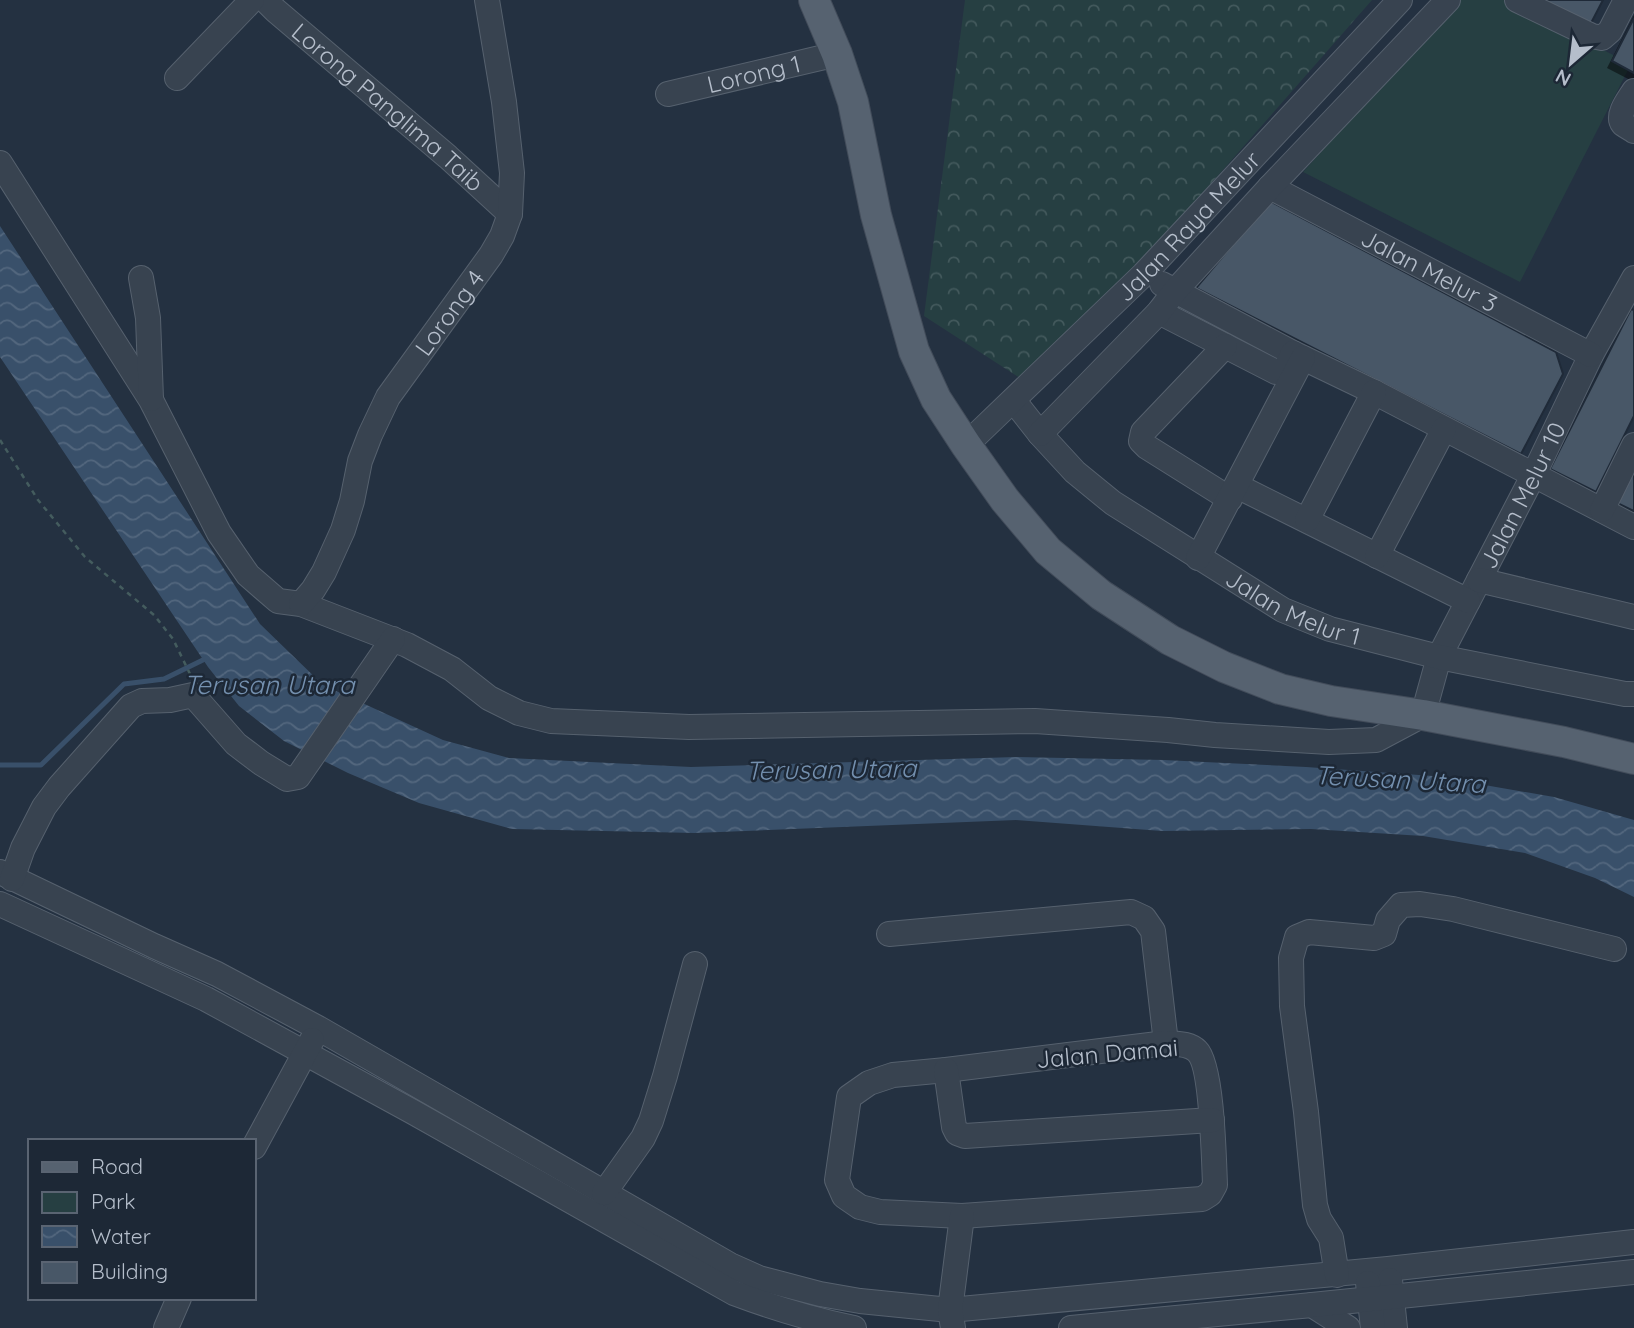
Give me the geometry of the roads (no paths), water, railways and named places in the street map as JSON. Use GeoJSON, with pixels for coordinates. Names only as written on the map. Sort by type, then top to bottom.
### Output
{"type":"FeatureCollection","features":[{"type":"Feature","properties":{"kind":"main road"},"geometry":{"type":"LineString","coordinates":[[814,0],[837,54],[853,102],[876,215],[914,351],[936,399],[966,445],[1005,500],[1048,551],[1101,595],[1170,640],[1224,667],[1280,689],[1331,701],[1423,715],[1564,742],[1634,759]]}},
{"type":"Feature","properties":{"kind":"street"},"geometry":{"type":"LineString","coordinates":[[177,78],[252,0]]}},
{"type":"Feature","properties":{"kind":"street","name":"Lorong Panglima Taib"},"geometry":{"type":"LineString","coordinates":[[265,0],[448,157],[510,214]]}},
{"type":"Feature","properties":{"kind":"street","name":"Lorong 4"},"geometry":{"type":"LineString","coordinates":[[301,604],[324,572],[343,530],[360,461],[388,397],[491,255],[510,214],[511,162],[487,0]]}},
{"type":"Feature","properties":{"kind":"street","name":"Jalan Raya Melur"},"geometry":{"type":"LineString","coordinates":[[966,445],[1144,274],[1400,0]]}},
{"type":"Feature","properties":{"kind":"street"},"geometry":{"type":"LineString","coordinates":[[1040,434],[1159,312],[1269,187],[1448,0]]}},
{"type":"Feature","properties":{"kind":"street"},"geometry":{"type":"LineString","coordinates":[[1517,0],[1592,36],[1602,38],[1610,31],[1626,0]]}},
{"type":"Feature","properties":{"kind":"street","name":"Lorong 1"},"geometry":{"type":"LineString","coordinates":[[668,93],[837,54]]}},
{"type":"Feature","properties":{"kind":"street"},"geometry":{"type":"LineString","coordinates":[[1634,91],[1621,114],[1624,125],[1634,131]]}},
{"type":"Feature","properties":{"kind":"street"},"geometry":{"type":"LineString","coordinates":[[0,163],[151,400],[219,533],[248,575],[278,601],[301,604],[452,669],[489,698],[519,713],[551,721],[689,727],[1035,721],[1168,730],[1214,736],[1329,742],[1376,740],[1423,715]]}},
{"type":"Feature","properties":{"kind":"street","name":"Jalan Melur 3"},"geometry":{"type":"LineString","coordinates":[[1269,187],[1591,355]]}},
{"type":"Feature","properties":{"kind":"street"},"geometry":{"type":"LineString","coordinates":[[1144,274],[1634,527]]}},
{"type":"Feature","properties":{"kind":"street"},"geometry":{"type":"LineString","coordinates":[[141,278],[148,318],[151,400]]}},
{"type":"Feature","properties":{"kind":"street","name":"Jalan Melur 10"},"geometry":{"type":"LineString","coordinates":[[1423,715],[1439,657],[1534,474],[1591,355],[1631,291]]}},
{"type":"Feature","properties":{"kind":"street"},"geometry":{"type":"LineString","coordinates":[[1159,312],[1280,373],[1298,355]]}},
{"type":"Feature","properties":{"kind":"street"},"geometry":{"type":"LineString","coordinates":[[1224,346],[1143,432],[1141,441],[1147,447],[1233,492],[1307,520],[1377,556],[1473,590],[1634,617]]}},
{"type":"Feature","properties":{"kind":"street"},"geometry":{"type":"LineString","coordinates":[[1198,558],[1233,492],[1298,355]]}},
{"type":"Feature","properties":{"kind":"street"},"geometry":{"type":"LineString","coordinates":[[1307,520],[1374,392]]}},
{"type":"Feature","properties":{"kind":"street","name":"Jalan Melur 1"},"geometry":{"type":"LineString","coordinates":[[1014,401],[1075,472],[1113,503],[1283,610],[1330,629],[1439,657],[1634,694]]}},
{"type":"Feature","properties":{"kind":"street"},"geometry":{"type":"LineString","coordinates":[[1377,556],[1444,429]]}},
{"type":"Feature","properties":{"kind":"street"},"geometry":{"type":"LineString","coordinates":[[1602,510],[1634,445]]}},
{"type":"Feature","properties":{"kind":"street"},"geometry":{"type":"LineString","coordinates":[[390,643],[298,777],[287,779],[236,744],[193,695],[170,700],[142,701],[131,706],[44,807],[6,875],[217,974],[318,1028],[730,1265],[760,1278],[820,1294],[951,1319],[1634,1241]]}},
{"type":"Feature","properties":{"kind":"street"},"geometry":{"type":"LineString","coordinates":[[0,904],[206,999],[734,1293],[777,1309],[854,1328]]}},
{"type":"Feature","properties":{"kind":"street"},"geometry":{"type":"LineString","coordinates":[[1337,1275],[1331,1238],[1319,1219],[1315,1205],[1292,1006],[1291,958],[1297,937],[1309,932],[1374,938],[1384,934],[1388,920],[1401,905],[1420,904],[1453,909],[1614,949]]}},
{"type":"Feature","properties":{"kind":"street"},"geometry":{"type":"LineString","coordinates":[[889,934],[1131,912],[1144,918],[1153,931],[1166,1043]]}},
{"type":"Feature","properties":{"kind":"street"},"geometry":{"type":"LineString","coordinates":[[604,1194],[643,1138],[651,1121],[695,964]]}},
{"type":"Feature","properties":{"kind":"street"},"geometry":{"type":"LineString","coordinates":[[256,1143],[318,1028]]}},
{"type":"Feature","properties":{"kind":"street","name":"Jalan Damai"},"geometry":{"type":"LineString","coordinates":[[1166,1043],[1186,1044],[1196,1049],[1203,1058],[1212,1120],[1215,1185],[1210,1194],[1202,1199],[962,1216],[880,1212],[860,1207],[844,1196],[837,1180],[849,1097],[869,1083],[893,1075],[946,1070],[1166,1043]]}},
{"type":"Feature","properties":{"kind":"street"},"geometry":{"type":"LineString","coordinates":[[946,1070],[954,1126],[957,1133],[965,1136],[1212,1120]]}},
{"type":"Feature","properties":{"kind":"street"},"geometry":{"type":"LineString","coordinates":[[951,1319],[962,1216]]}},
{"type":"Feature","properties":{"kind":"street"},"geometry":{"type":"LineString","coordinates":[[1378,1270],[1381,1298],[1395,1328]]}},
{"type":"Feature","properties":{"kind":"street"},"geometry":{"type":"LineString","coordinates":[[1071,1328],[1634,1272]]}},
{"type":"Feature","properties":{"kind":"street"},"geometry":{"type":"LineString","coordinates":[[1373,1328],[1381,1298]]}},
{"type":"Feature","properties":{"kind":"street"},"geometry":{"type":"LineString","coordinates":[[166,1328],[178,1300]]}},
{"type":"Feature","properties":{"kind":"street"},"geometry":{"type":"LineString","coordinates":[[1312,1305],[1348,1328]]}},
{"type":"Feature","properties":{"kind":"water","name":"Terusan Utara"},"geometry":{"type":"Polygon","coordinates":[[[0,226],[260,624],[323,685],[443,740],[509,758],[691,767],[1016,757],[1164,760],[1433,776],[1554,797],[1634,820],[1634,897],[1595,878],[1525,853],[1423,836],[1311,829],[1162,831],[1016,820],[695,833],[512,829],[419,803],[348,773],[284,741],[239,706],[208,667],[0,357],[0,226]]]}},
{"type":"Feature","properties":{"kind":"waterway"},"geometry":{"type":"LineString","coordinates":[[0,765],[41,765],[124,684],[164,679],[207,658]]}}]}
